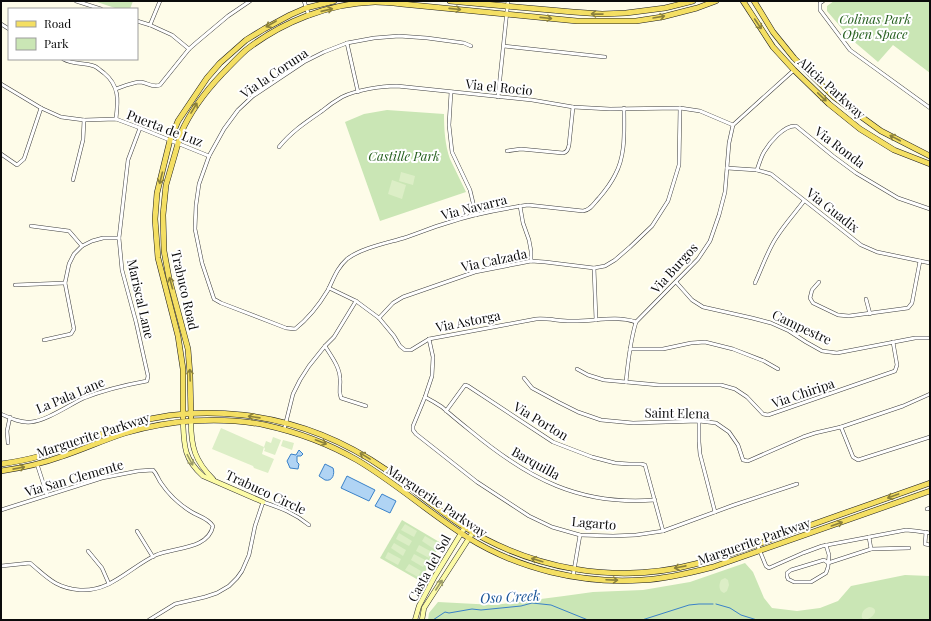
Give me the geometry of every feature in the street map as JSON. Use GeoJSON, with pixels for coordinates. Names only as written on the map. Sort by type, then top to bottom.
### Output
{"type":"FeatureCollection","features":[{"type":"Feature","properties":{"kind":"main road","name":"Trabuco Road"},"geometry":{"type":"LineString","coordinates":[[183,422],[182,369],[178,336],[158,258],[155,219],[157,193],[170,140],[178,121],[207,78],[220,63],[246,40],[279,20],[306,8],[334,1]]}},
{"type":"Feature","properties":{"kind":"main road"},"geometry":{"type":"LineString","coordinates":[[450,1],[508,4],[588,13],[620,13],[665,8],[693,1]]}},
{"type":"Feature","properties":{"kind":"main road","name":"Trabuco Road"},"geometry":{"type":"LineString","coordinates":[[191,422],[190,366],[184,334],[169,278],[164,251],[162,215],[166,185],[177,143],[184,125],[208,89],[246,50],[285,25],[319,12],[375,2],[577,21],[636,21],[662,17],[697,8],[716,1]]}},
{"type":"Feature","properties":{"kind":"main road","name":"Alicia Parkway"},"geometry":{"type":"LineString","coordinates":[[743,1],[773,47],[829,104],[860,129],[894,150],[930,164]]}},
{"type":"Feature","properties":{"kind":"main road","name":"Alicia Parkway"},"geometry":{"type":"LineString","coordinates":[[754,1],[773,32],[801,65],[834,97],[881,131],[930,156]]}},
{"type":"Feature","properties":{"kind":"main road"},"geometry":{"type":"LineString","coordinates":[[794,70],[801,65]]}},
{"type":"Feature","properties":{"kind":"main road"},"geometry":{"type":"LineString","coordinates":[[178,336],[184,334]]}},
{"type":"Feature","properties":{"kind":"main road","name":"Marguerite Parkway"},"geometry":{"type":"LineString","coordinates":[[1,464],[16,462],[53,452],[137,422],[163,417],[191,414],[222,414],[257,417],[286,423],[311,431],[335,440],[354,450],[384,468],[465,527],[501,547],[553,565],[607,573],[650,572],[678,568],[718,558],[930,483]]}},
{"type":"Feature","properties":{"kind":"main road","name":"Marguerite Parkway"},"geometry":{"type":"LineString","coordinates":[[1,471],[37,464],[137,430],[165,424],[222,421],[249,423],[284,430],[306,437],[332,447],[358,460],[461,533],[497,553],[518,562],[573,577],[620,581],[667,578],[713,567],[930,491]]}},
{"type":"Feature","properties":{"kind":"main road"},"geometry":{"type":"LineString","coordinates":[[35,457],[37,464]]}},
{"type":"Feature","properties":{"kind":"street"},"geometry":{"type":"LineString","coordinates":[[76,1],[98,8]]}},
{"type":"Feature","properties":{"kind":"street"},"geometry":{"type":"LineString","coordinates":[[150,25],[160,1]]}},
{"type":"Feature","properties":{"kind":"street"},"geometry":{"type":"LineString","coordinates":[[116,89],[136,83],[145,83],[155,86],[160,85],[189,49],[228,16],[250,1]]}},
{"type":"Feature","properties":{"kind":"street"},"geometry":{"type":"LineString","coordinates":[[304,1],[309,16]]}},
{"type":"Feature","properties":{"kind":"street"},"geometry":{"type":"LineString","coordinates":[[822,1],[820,3],[820,10],[850,50],[930,108]]}},
{"type":"Feature","properties":{"kind":"street"},"geometry":{"type":"LineString","coordinates":[[498,97],[508,4]]}},
{"type":"Feature","properties":{"kind":"street"},"geometry":{"type":"LineString","coordinates":[[138,21],[172,35],[189,49]]}},
{"type":"Feature","properties":{"kind":"street","name":"Via la Coruna"},"geometry":{"type":"LineString","coordinates":[[295,329],[286,328],[214,299],[202,263],[195,229],[196,205],[200,184],[210,156],[224,129],[238,110],[253,96],[304,62],[347,43],[374,38],[399,36],[464,43],[472,46]]}},
{"type":"Feature","properties":{"kind":"street"},"geometry":{"type":"LineString","coordinates":[[347,43],[358,92]]}},
{"type":"Feature","properties":{"kind":"street"},"geometry":{"type":"LineString","coordinates":[[504,46],[605,57]]}},
{"type":"Feature","properties":{"kind":"street"},"geometry":{"type":"LineString","coordinates":[[65,60],[71,63],[94,66],[111,80],[116,89],[118,102],[116,119]]}},
{"type":"Feature","properties":{"kind":"street"},"geometry":{"type":"LineString","coordinates":[[733,125],[794,70]]}},
{"type":"Feature","properties":{"kind":"street","name":"Puerta de Luz"},"geometry":{"type":"LineString","coordinates":[[1,84],[41,108],[61,117],[84,120],[116,119],[210,156]]}},
{"type":"Feature","properties":{"kind":"street","name":"Via el Rocio"},"geometry":{"type":"LineString","coordinates":[[279,147],[295,130],[336,101],[349,94],[389,86],[532,100],[573,107],[610,109],[680,108],[700,111],[733,125]]}},
{"type":"Feature","properties":{"kind":"street"},"geometry":{"type":"LineString","coordinates":[[451,92],[449,125],[452,152],[470,190],[476,215]]}},
{"type":"Feature","properties":{"kind":"street"},"geometry":{"type":"LineString","coordinates":[[506,151],[521,149],[562,153],[566,152],[570,145],[573,107]]}},
{"type":"Feature","properties":{"kind":"street"},"geometry":{"type":"LineString","coordinates":[[1,154],[17,165],[24,159],[41,108]]}},
{"type":"Feature","properties":{"kind":"street","name":"Via Navarra"},"geometry":{"type":"LineString","coordinates":[[295,329],[317,307],[329,288],[336,271],[347,260],[359,252],[421,233],[447,223],[476,215],[520,206],[585,211],[590,209],[616,174],[624,144],[624,108]]}},
{"type":"Feature","properties":{"kind":"street","name":"Via Calzada"},"geometry":{"type":"LineString","coordinates":[[379,318],[393,303],[403,297],[475,272],[531,262],[545,262],[594,268],[605,266],[615,260],[630,248],[652,226],[668,201],[679,165],[680,108]]}},
{"type":"Feature","properties":{"kind":"street"},"geometry":{"type":"LineString","coordinates":[[73,180],[83,140],[84,120]]}},
{"type":"Feature","properties":{"kind":"street","name":"Via Burgos"},"geometry":{"type":"LineString","coordinates":[[636,322],[698,259],[710,241],[726,192],[729,143],[733,125]]}},
{"type":"Feature","properties":{"kind":"street","name":"Via Ronda"},"geometry":{"type":"LineString","coordinates":[[757,170],[764,152],[771,142],[785,128],[791,125],[796,126],[833,156],[856,172],[898,198],[930,209]]}},
{"type":"Feature","properties":{"kind":"street","name":"Mariscal Lane"},"geometry":{"type":"LineString","coordinates":[[140,128],[128,160],[119,238],[122,270],[136,322],[148,376],[147,381]]}},
{"type":"Feature","properties":{"kind":"street","name":"Via Guadix"},"geometry":{"type":"LineString","coordinates":[[727,168],[757,170],[770,174],[861,245],[876,252],[930,263]]}},
{"type":"Feature","properties":{"kind":"street"},"geometry":{"type":"LineString","coordinates":[[755,283],[776,239],[804,201]]}},
{"type":"Feature","properties":{"kind":"street"},"geometry":{"type":"LineString","coordinates":[[520,206],[523,223],[529,240],[531,262]]}},
{"type":"Feature","properties":{"kind":"street"},"geometry":{"type":"LineString","coordinates":[[31,226],[69,232],[82,246]]}},
{"type":"Feature","properties":{"kind":"street"},"geometry":{"type":"LineString","coordinates":[[44,340],[71,334],[74,329],[65,283],[68,264],[74,254],[82,246],[92,240],[119,238]]}},
{"type":"Feature","properties":{"kind":"street"},"geometry":{"type":"LineString","coordinates":[[819,282],[812,290],[810,298],[813,303],[838,315],[849,316],[870,314],[908,308],[912,303],[920,261]]}},
{"type":"Feature","properties":{"kind":"street"},"geometry":{"type":"LineString","coordinates":[[594,268],[596,320]]}},
{"type":"Feature","properties":{"kind":"street","name":"Campestre"},"geometry":{"type":"LineString","coordinates":[[676,282],[692,300],[704,307],[771,323],[790,331],[822,351],[838,353],[915,338],[930,338]]}},
{"type":"Feature","properties":{"kind":"street"},"geometry":{"type":"LineString","coordinates":[[15,285],[65,283]]}},
{"type":"Feature","properties":{"kind":"street","name":"Via Astorga"},"geometry":{"type":"LineString","coordinates":[[329,288],[356,301],[379,318],[400,346],[403,349],[408,350],[411,350],[429,339],[536,319],[546,318],[570,321],[618,318],[636,322]]}},
{"type":"Feature","properties":{"kind":"street"},"geometry":{"type":"LineString","coordinates":[[866,299],[870,314]]}},
{"type":"Feature","properties":{"kind":"street"},"geometry":{"type":"LineString","coordinates":[[284,430],[293,394],[300,380],[309,366],[334,337],[356,301]]}},
{"type":"Feature","properties":{"kind":"street"},"geometry":{"type":"LineString","coordinates":[[626,382],[632,336],[636,322]]}},
{"type":"Feature","properties":{"kind":"street"},"geometry":{"type":"LineString","coordinates":[[425,397],[432,376],[433,357],[429,339]]}},
{"type":"Feature","properties":{"kind":"street"},"geometry":{"type":"LineString","coordinates":[[630,349],[663,349],[691,343],[705,342],[733,349],[764,361],[778,369]]}},
{"type":"Feature","properties":{"kind":"street","name":"Via Chiripa"},"geometry":{"type":"LineString","coordinates":[[577,369],[588,375],[604,380],[659,384],[721,385],[735,389],[747,398],[763,414],[768,415],[895,371],[897,365],[893,342]]}},
{"type":"Feature","properties":{"kind":"street"},"geometry":{"type":"LineString","coordinates":[[325,346],[334,360],[340,376],[339,392],[341,398],[366,406]]}},
{"type":"Feature","properties":{"kind":"street","name":"Saint Elena"},"geometry":{"type":"LineString","coordinates":[[524,378],[532,388],[578,412],[601,420],[633,423],[699,421],[716,424],[729,432],[738,445],[743,460],[748,461],[803,437],[841,428],[902,406],[930,394]]}},
{"type":"Feature","properties":{"kind":"street","name":"La Pala Lane"},"geometry":{"type":"LineString","coordinates":[[1,414],[24,422],[32,422],[84,398],[109,389],[147,381]]}},
{"type":"Feature","properties":{"kind":"street","name":"Via Porton"},"geometry":{"type":"LineString","coordinates":[[446,411],[465,386],[468,386],[528,427],[553,442],[592,457],[615,463],[645,465],[655,500]]}},
{"type":"Feature","properties":{"kind":"street","name":"Barquilla"},"geometry":{"type":"LineString","coordinates":[[425,397],[446,411],[492,449],[521,468],[547,482],[569,491],[614,500],[655,500]]}},
{"type":"Feature","properties":{"kind":"street","name":"Lagarto"},"geometry":{"type":"LineString","coordinates":[[425,397],[413,426],[413,430],[416,434],[462,471],[520,511],[552,527],[580,535],[636,535],[663,531],[797,484]]}},
{"type":"Feature","properties":{"kind":"street"},"geometry":{"type":"LineString","coordinates":[[8,443],[7,431],[10,418]]}},
{"type":"Feature","properties":{"kind":"street"},"geometry":{"type":"LineString","coordinates":[[699,421],[700,454],[715,512]]}},
{"type":"Feature","properties":{"kind":"street","name":"Trabuco Circle"},"geometry":{"type":"LineString","coordinates":[[183,422],[184,443],[189,460],[196,470],[203,476],[298,516],[309,525]]}},
{"type":"Feature","properties":{"kind":"street","name":"Trabuco Circle"},"geometry":{"type":"LineString","coordinates":[[191,422],[192,441],[196,456],[199,463],[214,481]]}},
{"type":"Feature","properties":{"kind":"street"},"geometry":{"type":"LineString","coordinates":[[841,428],[853,457],[858,460],[930,437]]}},
{"type":"Feature","properties":{"kind":"street"},"geometry":{"type":"LineString","coordinates":[[37,464],[47,495]]}},
{"type":"Feature","properties":{"kind":"street","name":"Via San Clemente"},"geometry":{"type":"LineString","coordinates":[[1,510],[102,478],[138,471],[153,470],[171,496],[192,512],[210,521],[213,526],[212,532],[196,545],[163,552],[153,557]]}},
{"type":"Feature","properties":{"kind":"street"},"geometry":{"type":"LineString","coordinates":[[655,500],[663,531]]}},
{"type":"Feature","properties":{"kind":"street"},"geometry":{"type":"LineString","coordinates":[[149,620],[175,604],[217,593],[229,586],[237,578],[249,555],[252,536],[263,502]]}},
{"type":"Feature","properties":{"kind":"street","name":"Casta del Sol"},"geometry":{"type":"LineString","coordinates":[[415,620],[419,606],[435,576],[465,527]]}},
{"type":"Feature","properties":{"kind":"street"},"geometry":{"type":"LineString","coordinates":[[757,544],[766,566],[769,568],[826,545],[906,530],[928,532],[925,544],[930,545]]}},
{"type":"Feature","properties":{"kind":"street"},"geometry":{"type":"LineString","coordinates":[[1,566],[30,563],[54,583],[80,590],[90,589],[109,584],[153,557],[137,531]]}},
{"type":"Feature","properties":{"kind":"street","name":"Casta del Sol"},"geometry":{"type":"LineString","coordinates":[[422,620],[424,608],[473,532]]}},
{"type":"Feature","properties":{"kind":"street"},"geometry":{"type":"LineString","coordinates":[[573,577],[580,535]]}},
{"type":"Feature","properties":{"kind":"street"},"geometry":{"type":"LineString","coordinates":[[869,537],[871,549]]}},
{"type":"Feature","properties":{"kind":"street"},"geometry":{"type":"LineString","coordinates":[[826,545],[829,555],[828,563],[827,570],[826,573],[811,582],[794,582],[788,579],[787,573],[791,570],[824,560],[828,563],[871,549],[909,548]]}},
{"type":"Feature","properties":{"kind":"street"},"geometry":{"type":"LineString","coordinates":[[88,551],[102,568],[109,584]]}},
{"type":"Feature","properties":{"kind":"green space"},"geometry":{"type":"Polygon","coordinates":[[[94,1],[133,1],[130,8],[115,8],[94,1]]]}},
{"type":"Feature","properties":{"kind":"green space","name":"Colinas Park Open Space"},"geometry":{"type":"Polygon","coordinates":[[[834,1],[930,1],[930,73],[893,45],[878,62],[851,39],[827,11],[827,6],[834,1]]]}},
{"type":"Feature","properties":{"kind":"green space","name":"Castille Park"},"geometry":{"type":"Polygon","coordinates":[[[387,110],[444,114],[445,137],[448,154],[466,192],[380,221],[345,122],[364,114],[387,110]]]}},
{"type":"Feature","properties":{"kind":"green space"},"geometry":{"type":"Polygon","coordinates":[[[401,172],[415,176],[413,185],[399,181],[401,172]]]}},
{"type":"Feature","properties":{"kind":"green space"},"geometry":{"type":"Polygon","coordinates":[[[392,180],[406,185],[402,199],[388,194],[392,180]]]}},
{"type":"Feature","properties":{"kind":"green space"},"geometry":{"type":"Polygon","coordinates":[[[221,428],[264,447],[262,454],[274,459],[268,473],[212,449],[221,428]]]}},
{"type":"Feature","properties":{"kind":"green space"},"geometry":{"type":"Polygon","coordinates":[[[273,437],[281,440],[275,455],[264,451],[266,441],[271,443],[273,437]]]}},
{"type":"Feature","properties":{"kind":"green space"},"geometry":{"type":"Polygon","coordinates":[[[283,440],[294,443],[292,450],[281,446],[283,440]]]}},
{"type":"Feature","properties":{"kind":"green space"},"geometry":{"type":"Polygon","coordinates":[[[402,520],[441,543],[420,581],[380,558],[402,520]]]}},
{"type":"Feature","properties":{"kind":"green space"},"geometry":{"type":"Polygon","coordinates":[[[405,524],[417,531],[414,537],[401,530],[405,524]]]}},
{"type":"Feature","properties":{"kind":"green space"},"geometry":{"type":"Polygon","coordinates":[[[399,533],[412,541],[409,546],[396,539],[399,533]]]}},
{"type":"Feature","properties":{"kind":"green space"},"geometry":{"type":"Polygon","coordinates":[[[425,536],[437,543],[434,549],[422,541],[425,536]]]}},
{"type":"Feature","properties":{"kind":"green space"},"geometry":{"type":"Polygon","coordinates":[[[394,543],[406,550],[403,556],[391,548],[394,543]]]}},
{"type":"Feature","properties":{"kind":"green space"},"geometry":{"type":"Polygon","coordinates":[[[419,545],[432,552],[429,558],[416,551],[419,545]]]}},
{"type":"Feature","properties":{"kind":"green space"},"geometry":{"type":"Polygon","coordinates":[[[388,552],[401,559],[398,565],[385,558],[388,552]]]}},
{"type":"Feature","properties":{"kind":"green space"},"geometry":{"type":"Polygon","coordinates":[[[414,554],[427,561],[423,567],[411,560],[414,554]]]}},
{"type":"Feature","properties":{"kind":"green space"},"geometry":{"type":"Polygon","coordinates":[[[745,563],[753,572],[764,598],[772,608],[797,611],[820,608],[838,601],[851,586],[905,575],[930,576],[930,620],[428,620],[429,613],[438,602],[495,605],[593,592],[643,590],[690,582],[745,563]]]}},
{"type":"Feature","properties":{"kind":"green space"},"geometry":{"type":"Polygon","coordinates":[[[409,564],[421,571],[418,577],[405,570],[409,564]]]}},
{"type":"Feature","properties":{"kind":"green space"},"geometry":{"type":"Polygon","coordinates":[[[725,578],[728,580],[729,585],[727,591],[724,593],[721,591],[719,585],[721,580],[725,578]]]}},
{"type":"Feature","properties":{"kind":"green space"},"geometry":{"type":"Polygon","coordinates":[[[869,607],[875,609],[874,614],[870,618],[864,620],[862,618],[862,612],[869,607]]]}},
{"type":"Feature","properties":{"kind":"water"},"geometry":{"type":"Polygon","coordinates":[[[299,450],[303,454],[301,456],[297,456],[297,462],[299,464],[298,469],[290,468],[287,461],[291,454],[296,455],[299,450]]]}},
{"type":"Feature","properties":{"kind":"water"},"geometry":{"type":"Polygon","coordinates":[[[325,464],[334,470],[333,477],[330,480],[325,480],[319,476],[325,464]]]}},
{"type":"Feature","properties":{"kind":"water"},"geometry":{"type":"Polygon","coordinates":[[[347,476],[375,490],[369,501],[341,488],[347,476]]]}},
{"type":"Feature","properties":{"kind":"water"},"geometry":{"type":"Polygon","coordinates":[[[382,494],[396,501],[390,513],[375,506],[382,494]]]}},
{"type":"Feature","properties":{"kind":"waterway","name":"Oso Creek"},"geometry":{"type":"LineString","coordinates":[[433,620],[445,612],[449,613],[472,609],[481,610],[521,606],[532,603],[551,605],[588,620]]}},
{"type":"Feature","properties":{"kind":"waterway","name":"Oso Creek"},"geometry":{"type":"LineString","coordinates":[[642,620],[689,605],[713,604]]}},
{"type":"Feature","properties":{"kind":"waterway","name":"Oso Creek"},"geometry":{"type":"LineString","coordinates":[[716,604],[730,608],[741,615],[757,620]]}}]}
